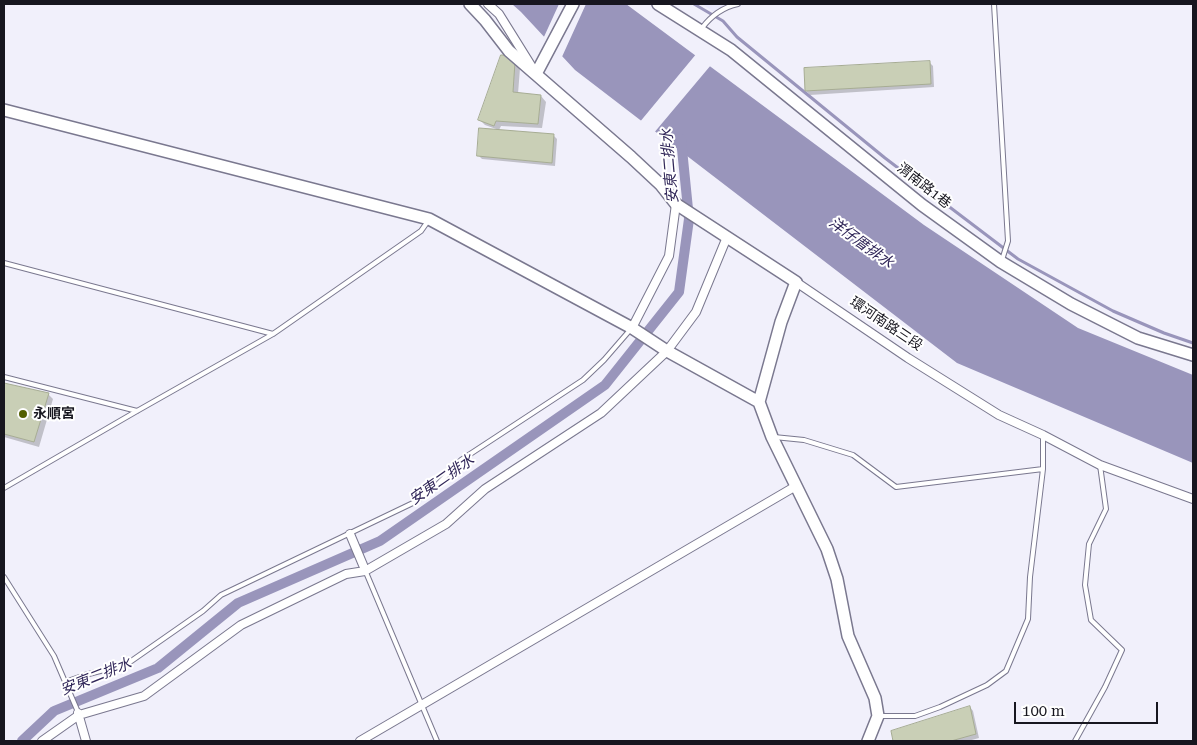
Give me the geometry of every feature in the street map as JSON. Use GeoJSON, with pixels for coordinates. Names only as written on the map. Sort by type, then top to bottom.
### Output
{"type":"FeatureCollection","features":[{"type":"Feature","properties":{"kind":"street","name":"環河南路三段"},"geometry":{"type":"LineString","coordinates":[[470,4],[509,51],[631,157],[660,185],[676,204],[908,358],[999,415],[1044,435],[1100,465]]}},
{"type":"Feature","properties":{"kind":"street"},"geometry":{"type":"LineString","coordinates":[[488,4],[500,14],[536,74]]}},
{"type":"Feature","properties":{"kind":"street"},"geometry":{"type":"LineString","coordinates":[[536,74],[573,4]]}},
{"type":"Feature","properties":{"kind":"street","name":"渭南路1巷"},"geometry":{"type":"LineString","coordinates":[[658,4],[732,50],[922,205],[1001,262],[1071,304],[1138,338],[1193,355]]}},
{"type":"Feature","properties":{"kind":"street"},"geometry":{"type":"LineString","coordinates":[[4,110],[429,219],[635,330],[664,349],[759,402]]}},
{"type":"Feature","properties":{"kind":"street"},"geometry":{"type":"LineString","coordinates":[[635,330],[669,256],[676,204]]}},
{"type":"Feature","properties":{"kind":"street"},"geometry":{"type":"LineString","coordinates":[[42,741],[79,714],[144,696],[241,625],[346,574],[364,568],[446,524],[485,489],[602,413],[664,349],[696,312],[726,237]]}},
{"type":"Feature","properties":{"kind":"street"},"geometry":{"type":"LineString","coordinates":[[796,282],[781,322],[759,402],[772,437],[827,549],[837,579],[848,636],[875,698],[878,716],[868,741]]}},
{"type":"Feature","properties":{"kind":"street"},"geometry":{"type":"LineString","coordinates":[[1100,465],[1193,499]]}},
{"type":"Feature","properties":{"kind":"street"},"geometry":{"type":"LineString","coordinates":[[360,741],[796,486]]}},
{"type":"Feature","properties":{"kind":"street"},"geometry":{"type":"LineString","coordinates":[[350,534],[364,568]]}},
{"type":"Feature","properties":{"kind":"street"},"geometry":{"type":"LineString","coordinates":[[79,714],[86,741]]}},
{"type":"Feature","properties":{"kind":"lane"},"geometry":{"type":"LineString","coordinates":[[701,30],[706,23],[725,7],[738,4]]}},
{"type":"Feature","properties":{"kind":"lane"},"geometry":{"type":"LineString","coordinates":[[994,4],[1008,241],[1001,262]]}},
{"type":"Feature","properties":{"kind":"lane"},"geometry":{"type":"LineString","coordinates":[[4,488],[137,410],[273,334],[421,231],[429,219]]}},
{"type":"Feature","properties":{"kind":"lane"},"geometry":{"type":"LineString","coordinates":[[4,263],[273,334]]}},
{"type":"Feature","properties":{"kind":"lane"},"geometry":{"type":"LineString","coordinates":[[65,682],[127,664],[202,611],[221,595],[415,502],[436,486],[461,460],[584,380],[635,330]]}},
{"type":"Feature","properties":{"kind":"lane"},"geometry":{"type":"LineString","coordinates":[[4,377],[137,410]]}},
{"type":"Feature","properties":{"kind":"lane"},"geometry":{"type":"LineString","coordinates":[[878,716],[915,716],[940,708],[987,685],[1006,671],[1028,619],[1030,577],[1043,469],[1044,435]]}},
{"type":"Feature","properties":{"kind":"lane"},"geometry":{"type":"LineString","coordinates":[[772,437],[804,440],[853,456],[896,487],[1043,469]]}},
{"type":"Feature","properties":{"kind":"lane"},"geometry":{"type":"LineString","coordinates":[[1075,741],[1105,687],[1122,650],[1091,620],[1085,585],[1089,544],[1106,508],[1100,465]]}},
{"type":"Feature","properties":{"kind":"lane"},"geometry":{"type":"LineString","coordinates":[[364,568],[436,741]]}},
{"type":"Feature","properties":{"kind":"lane"},"geometry":{"type":"LineString","coordinates":[[4,576],[54,656],[79,714]]}},
{"type":"Feature","properties":{"kind":"shaded area"},"geometry":{"type":"Polygon","coordinates":[[[702,4],[729,4],[714,12],[702,4]]]}},
{"type":"Feature","properties":{"kind":"water","name":"洋仔厝排水"},"geometry":{"type":"Polygon","coordinates":[[[512,4],[626,4],[924,225],[1078,328],[1193,375],[1193,463],[957,363],[575,70],[512,4]]]}},
{"type":"Feature","properties":{"kind":"pier"},"geometry":{"type":"Polygon","coordinates":[[[559,4],[586,4],[561,59],[543,39],[559,4]]]}},
{"type":"Feature","properties":{"kind":"pier"},"geometry":{"type":"Polygon","coordinates":[[[697,53],[711,65],[653,134],[639,123],[697,53]]]}},
{"type":"Feature","properties":{"kind":"building"},"geometry":{"type":"Polygon","coordinates":[[[501,55],[508,55],[515,62],[513,92],[541,95],[538,124],[496,121],[494,126],[478,120],[501,55]]]}},
{"type":"Feature","properties":{"kind":"building"},"geometry":{"type":"Polygon","coordinates":[[[930,61],[931,84],[805,91],[804,68],[930,61]]]}},
{"type":"Feature","properties":{"kind":"building"},"geometry":{"type":"Polygon","coordinates":[[[479,128],[554,134],[552,163],[477,156],[479,128]]]}},
{"type":"Feature","properties":{"kind":"building","name":"永順宮"},"geometry":{"type":"Polygon","coordinates":[[[4,383],[49,393],[34,442],[4,434],[4,383]]]}},
{"type":"Feature","properties":{"kind":"building"},"geometry":{"type":"Polygon","coordinates":[[[970,706],[976,734],[951,741],[893,741],[891,731],[970,706]]]}},
{"type":"Feature","properties":{"kind":"waterway"},"geometry":{"type":"LineString","coordinates":[[694,4],[723,21],[737,37],[885,158],[1018,259],[1113,311],[1193,343]]}},
{"type":"Feature","properties":{"kind":"waterway","name":"安東二排水"},"geometry":{"type":"LineString","coordinates":[[22,741],[54,711],[158,668],[238,603],[380,541],[605,385],[679,292],[689,219],[681,139]]}},
{"type":"Feature","properties":{"kind":"place","name":"永順宮"},"geometry":{"type":"Point","coordinates":[23,414]}}]}
